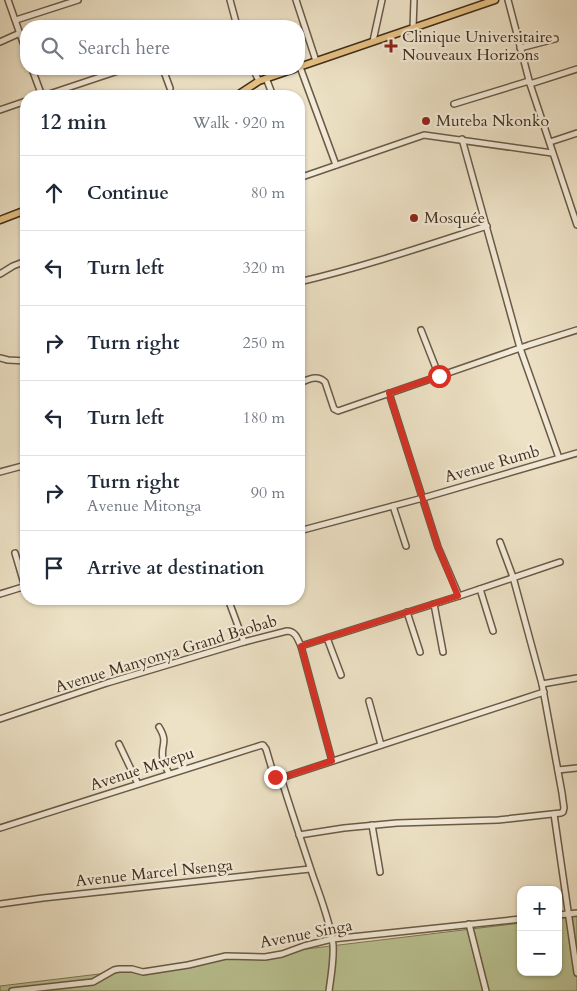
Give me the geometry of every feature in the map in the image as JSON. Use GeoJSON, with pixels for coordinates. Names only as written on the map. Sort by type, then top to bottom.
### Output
{"type":"FeatureCollection","features":[{"type":"Feature","properties":{"kind":"main road"},"geometry":{"type":"LineString","coordinates":[[305,65],[495,0]]}},
{"type":"Feature","properties":{"kind":"main road"},"geometry":{"type":"LineString","coordinates":[[246,90],[266,78],[275,75]]}},
{"type":"Feature","properties":{"kind":"main road"},"geometry":{"type":"LineString","coordinates":[[0,220],[20,212]]}},
{"type":"Feature","properties":{"kind":"street"},"geometry":{"type":"LineString","coordinates":[[0,42],[20,33],[8,0]]}},
{"type":"Feature","properties":{"kind":"street"},"geometry":{"type":"LineString","coordinates":[[16,20],[78,0]]}},
{"type":"Feature","properties":{"kind":"street"},"geometry":{"type":"LineString","coordinates":[[230,0],[235,20]]}},
{"type":"Feature","properties":{"kind":"street"},"geometry":{"type":"LineString","coordinates":[[296,0],[303,20]]}},
{"type":"Feature","properties":{"kind":"street"},"geometry":{"type":"LineString","coordinates":[[373,41],[382,0]]}},
{"type":"Feature","properties":{"kind":"street"},"geometry":{"type":"LineString","coordinates":[[413,28],[414,0]]}},
{"type":"Feature","properties":{"kind":"street"},"geometry":{"type":"LineString","coordinates":[[508,0],[529,82],[577,225]]}},
{"type":"Feature","properties":{"kind":"street"},"geometry":{"type":"LineString","coordinates":[[305,27],[316,61]]}},
{"type":"Feature","properties":{"kind":"street"},"geometry":{"type":"LineString","coordinates":[[520,48],[554,39]]}},
{"type":"Feature","properties":{"kind":"street"},"geometry":{"type":"LineString","coordinates":[[454,104],[577,69]]}},
{"type":"Feature","properties":{"kind":"street"},"geometry":{"type":"LineString","coordinates":[[34,75],[40,90]]}},
{"type":"Feature","properties":{"kind":"street"},"geometry":{"type":"LineString","coordinates":[[60,90],[106,75]]}},
{"type":"Feature","properties":{"kind":"street"},"geometry":{"type":"LineString","coordinates":[[165,75],[170,88]]}},
{"type":"Feature","properties":{"kind":"street"},"geometry":{"type":"LineString","coordinates":[[256,75],[259,82]]}},
{"type":"Feature","properties":{"kind":"street"},"geometry":{"type":"LineString","coordinates":[[300,75],[336,166]]}},
{"type":"Feature","properties":{"kind":"street"},"geometry":{"type":"LineString","coordinates":[[266,78],[271,90]]}},
{"type":"Feature","properties":{"kind":"street"},"geometry":{"type":"LineString","coordinates":[[0,110],[20,104]]}},
{"type":"Feature","properties":{"kind":"street"},"geometry":{"type":"LineString","coordinates":[[550,142],[577,133]]}},
{"type":"Feature","properties":{"kind":"street"},"geometry":{"type":"LineString","coordinates":[[305,176],[424,135],[552,153]]}},
{"type":"Feature","properties":{"kind":"street"},"geometry":{"type":"LineString","coordinates":[[462,139],[520,348],[559,458]]}},
{"type":"Feature","properties":{"kind":"street"},"geometry":{"type":"LineString","coordinates":[[305,281],[348,270],[487,226]]}},
{"type":"Feature","properties":{"kind":"street"},"geometry":{"type":"LineString","coordinates":[[0,274],[20,263]]}},
{"type":"Feature","properties":{"kind":"street"},"geometry":{"type":"LineString","coordinates":[[421,330],[439,376]]}},
{"type":"Feature","properties":{"kind":"street"},"geometry":{"type":"LineString","coordinates":[[305,381],[316,378],[322,380],[336,410],[577,330]]}},
{"type":"Feature","properties":{"kind":"street"},"geometry":{"type":"LineString","coordinates":[[0,358],[20,360]]}},
{"type":"Feature","properties":{"kind":"street"},"geometry":{"type":"LineString","coordinates":[[389,393],[438,547],[458,596]]}},
{"type":"Feature","properties":{"kind":"street","name":"Avenue Rumb"},"geometry":{"type":"LineString","coordinates":[[305,529],[423,498],[577,453]]}},
{"type":"Feature","properties":{"kind":"street"},"geometry":{"type":"LineString","coordinates":[[0,472],[20,467]]}},
{"type":"Feature","properties":{"kind":"street"},"geometry":{"type":"LineString","coordinates":[[393,506],[406,546]]}},
{"type":"Feature","properties":{"kind":"street"},"geometry":{"type":"LineString","coordinates":[[299,835],[372,825],[498,820],[562,813],[564,809],[544,692],[513,577],[500,542]]}},
{"type":"Feature","properties":{"kind":"street"},"geometry":{"type":"LineString","coordinates":[[15,553],[20,568]]}},
{"type":"Feature","properties":{"kind":"street"},"geometry":{"type":"LineString","coordinates":[[332,761],[301,646],[560,562]]}},
{"type":"Feature","properties":{"kind":"street"},"geometry":{"type":"LineString","coordinates":[[0,594],[20,588]]}},
{"type":"Feature","properties":{"kind":"street"},"geometry":{"type":"LineString","coordinates":[[480,588],[493,631]]}},
{"type":"Feature","properties":{"kind":"street"},"geometry":{"type":"LineString","coordinates":[[434,604],[443,652]]}},
{"type":"Feature","properties":{"kind":"street"},"geometry":{"type":"LineString","coordinates":[[230,605],[244,642]]}},
{"type":"Feature","properties":{"kind":"street"},"geometry":{"type":"LineString","coordinates":[[407,612],[420,652]]}},
{"type":"Feature","properties":{"kind":"street","name":"Avenue Manyonya Grand Baobab"},"geometry":{"type":"LineString","coordinates":[[0,719],[107,683],[244,642],[288,631],[294,633],[301,646]]}},
{"type":"Feature","properties":{"kind":"street"},"geometry":{"type":"LineString","coordinates":[[327,638],[341,675]]}},
{"type":"Feature","properties":{"kind":"street"},"geometry":{"type":"LineString","coordinates":[[542,684],[577,678]]}},
{"type":"Feature","properties":{"kind":"street"},"geometry":{"type":"LineString","coordinates":[[330,991],[332,939],[324,908],[281,778],[544,692]]}},
{"type":"Feature","properties":{"kind":"street"},"geometry":{"type":"LineString","coordinates":[[369,702],[381,745]]}},
{"type":"Feature","properties":{"kind":"street"},"geometry":{"type":"LineString","coordinates":[[159,727],[164,735],[162,752],[169,774]]}},
{"type":"Feature","properties":{"kind":"street"},"geometry":{"type":"LineString","coordinates":[[120,744],[138,784]]}},
{"type":"Feature","properties":{"kind":"street","name":"Avenue Mwepu"},"geometry":{"type":"LineString","coordinates":[[0,828],[262,745],[266,749],[273,774],[276,778],[281,778]]}},
{"type":"Feature","properties":{"kind":"street"},"geometry":{"type":"LineString","coordinates":[[558,770],[577,768]]}},
{"type":"Feature","properties":{"kind":"street"},"geometry":{"type":"LineString","coordinates":[[554,814],[577,973]]}},
{"type":"Feature","properties":{"kind":"street"},"geometry":{"type":"LineString","coordinates":[[372,825],[380,872]]}},
{"type":"Feature","properties":{"kind":"street","name":"Avenue Marcel Nsenga"},"geometry":{"type":"LineString","coordinates":[[0,904],[310,868]]}},
{"type":"Feature","properties":{"kind":"street"},"geometry":{"type":"LineString","coordinates":[[562,915],[577,913]]}},
{"type":"Feature","properties":{"kind":"street","name":"Avenue Singa"},"geometry":{"type":"LineString","coordinates":[[12,991],[93,982],[119,969],[132,969],[142,972],[188,965],[230,955],[265,956],[282,954],[332,939],[517,919]]}},
{"type":"Feature","properties":{"kind":"street"},"geometry":{"type":"LineString","coordinates":[[469,924],[486,991]]}},
{"type":"Feature","properties":{"kind":"green space"},"geometry":{"type":"Polygon","coordinates":[[[577,916],[577,991],[0,991],[0,986],[517,923],[517,976],[562,976],[562,918],[577,916]]]}},
{"type":"Feature","properties":{"kind":"place","name":"Clinique Universitaire Nouveaux Horizons"},"geometry":{"type":"Point","coordinates":[391,46]}},
{"type":"Feature","properties":{"kind":"place","name":"Muteba Nkonko"},"geometry":{"type":"Point","coordinates":[426,121]}},
{"type":"Feature","properties":{"kind":"place","name":"Mosquée"},"geometry":{"type":"Point","coordinates":[414,218]}},
{"type":"Feature","properties":{"kind":"route"},"geometry":{"type":"LineString","coordinates":[[275,777],[281,778],[332,761],[301,646],[458,596],[438,547],[389,393],[439,376]]}}]}
